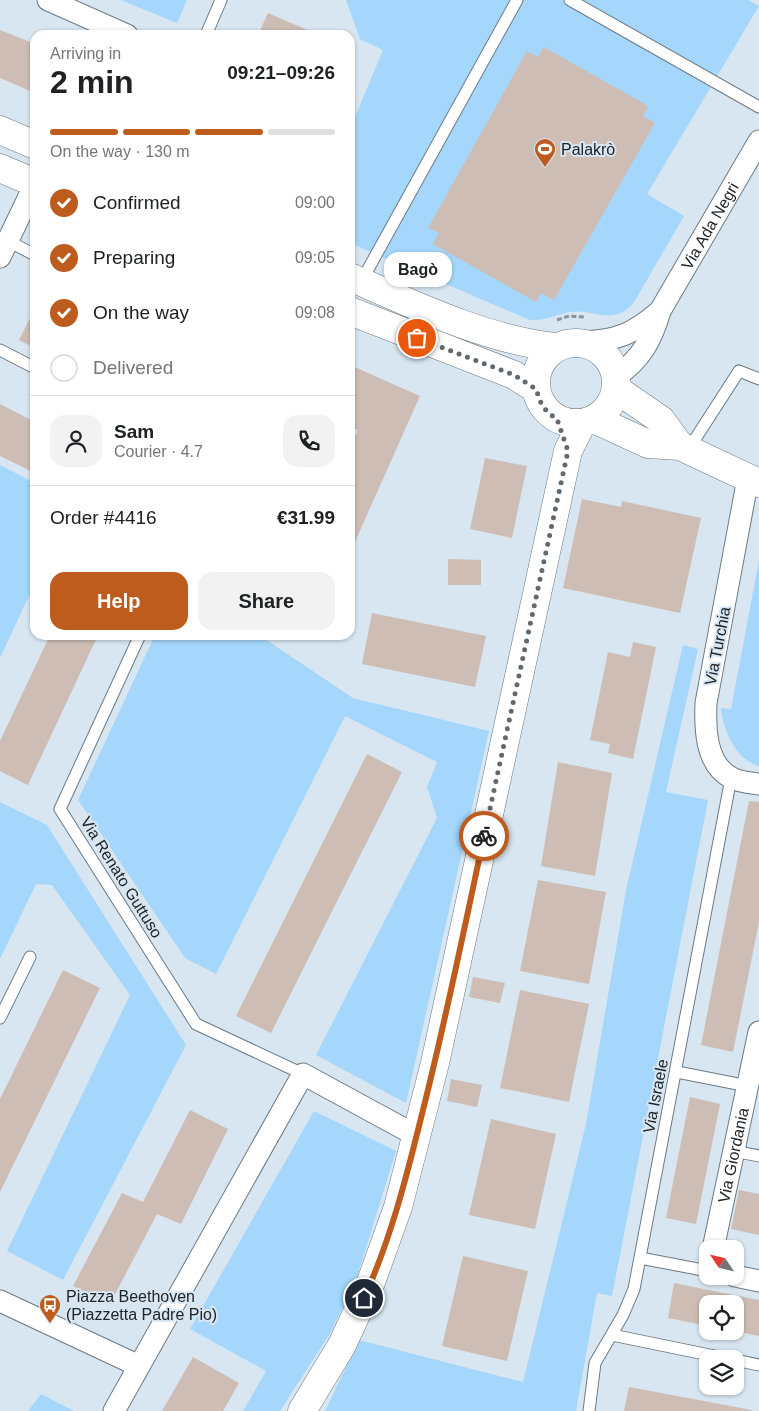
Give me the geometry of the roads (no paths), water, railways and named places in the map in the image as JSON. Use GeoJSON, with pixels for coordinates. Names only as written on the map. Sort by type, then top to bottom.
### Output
{"type":"FeatureCollection","features":[{"type":"Feature","properties":{"kind":"street"},"geometry":{"type":"LineString","coordinates":[[48,0],[116,30]]}},
{"type":"Feature","properties":{"kind":"street"},"geometry":{"type":"LineString","coordinates":[[0,130],[30,143]]}},
{"type":"Feature","properties":{"kind":"street","name":"Via Ada Negri"},"geometry":{"type":"LineString","coordinates":[[616,383],[642,353],[653,335],[660,311],[759,141]]}},
{"type":"Feature","properties":{"kind":"street"},"geometry":{"type":"LineString","coordinates":[[0,168],[30,182]]}},
{"type":"Feature","properties":{"kind":"street"},"geometry":{"type":"LineString","coordinates":[[4,249],[30,194]]}},
{"type":"Feature","properties":{"kind":"street"},"geometry":{"type":"LineString","coordinates":[[302,1411],[342,1345],[371,1282],[398,1208],[435,1063],[568,451],[578,420],[608,406],[616,383],[612,364],[604,353],[570,332],[527,344],[462,323],[355,280]]}},
{"type":"Feature","properties":{"kind":"street","name":"Via Ada Negri"},"geometry":{"type":"LineString","coordinates":[[570,332],[607,342],[640,328],[660,311]]}},
{"type":"Feature","properties":{"kind":"street"},"geometry":{"type":"LineString","coordinates":[[355,313],[514,375],[536,389]]}},
{"type":"Feature","properties":{"kind":"street"},"geometry":{"type":"LineString","coordinates":[[570,332],[546,354],[539,365],[536,389],[540,401],[547,412],[578,420],[648,444],[684,448],[754,481]]}},
{"type":"Feature","properties":{"kind":"street"},"geometry":{"type":"LineString","coordinates":[[616,383],[661,420],[684,448]]}},
{"type":"Feature","properties":{"kind":"street","name":"Via Turchia"},"geometry":{"type":"LineString","coordinates":[[731,778],[720,767],[712,754],[705,730],[706,703],[754,481]]}},
{"type":"Feature","properties":{"kind":"street"},"geometry":{"type":"LineString","coordinates":[[731,778],[759,784]]}},
{"type":"Feature","properties":{"kind":"street","name":"Via Giordania"},"geometry":{"type":"LineString","coordinates":[[715,1240],[759,1034]]}},
{"type":"Feature","properties":{"kind":"street"},"geometry":{"type":"LineString","coordinates":[[114,1411],[303,1074],[417,1136]]}},
{"type":"Feature","properties":{"kind":"street"},"geometry":{"type":"LineString","coordinates":[[744,1278],[759,1281]]}},
{"type":"Feature","properties":{"kind":"street"},"geometry":{"type":"LineString","coordinates":[[0,1301],[139,1366]]}},
{"type":"Feature","properties":{"kind":"lane"},"geometry":{"type":"LineString","coordinates":[[208,30],[221,0]]}},
{"type":"Feature","properties":{"kind":"lane"},"geometry":{"type":"LineString","coordinates":[[355,280],[517,0]]}},
{"type":"Feature","properties":{"kind":"lane"},"geometry":{"type":"LineString","coordinates":[[570,0],[759,107]]}},
{"type":"Feature","properties":{"kind":"lane"},"geometry":{"type":"LineString","coordinates":[[4,249],[30,253]]}},
{"type":"Feature","properties":{"kind":"lane"},"geometry":{"type":"LineString","coordinates":[[0,350],[30,365]]}},
{"type":"Feature","properties":{"kind":"lane"},"geometry":{"type":"LineString","coordinates":[[684,448],[740,371],[759,379]]}},
{"type":"Feature","properties":{"kind":"lane","name":"Via Renato Guttuso"},"geometry":{"type":"LineString","coordinates":[[138,640],[60,809],[196,1024],[303,1074]]}},
{"type":"Feature","properties":{"kind":"lane","name":"Via Israele"},"geometry":{"type":"LineString","coordinates":[[589,1411],[595,1363],[630,1302],[640,1258],[677,1072],[731,778]]}},
{"type":"Feature","properties":{"kind":"lane"},"geometry":{"type":"LineString","coordinates":[[0,1018],[30,957]]}},
{"type":"Feature","properties":{"kind":"lane"},"geometry":{"type":"LineString","coordinates":[[677,1072],[748,1086]]}},
{"type":"Feature","properties":{"kind":"lane"},"geometry":{"type":"LineString","coordinates":[[734,1151],[759,1156]]}},
{"type":"Feature","properties":{"kind":"lane"},"geometry":{"type":"LineString","coordinates":[[640,1258],[699,1269]]}},
{"type":"Feature","properties":{"kind":"lane"},"geometry":{"type":"LineString","coordinates":[[612,1336],[699,1353]]}},
{"type":"Feature","properties":{"kind":"lane"},"geometry":{"type":"LineString","coordinates":[[744,1362],[759,1365]]}},
{"type":"Feature","properties":{"kind":"place","name":"Palakrò"},"geometry":{"type":"Point","coordinates":[545,168]}},
{"type":"Feature","properties":{"kind":"place","name":"Bagò"},"geometry":{"type":"Point","coordinates":[417,338]}},
{"type":"Feature","properties":{"kind":"place","name":"Piazza Beethoven (Piazzetta Padre Pio)"},"geometry":{"type":"Point","coordinates":[50,1324]}}]}
